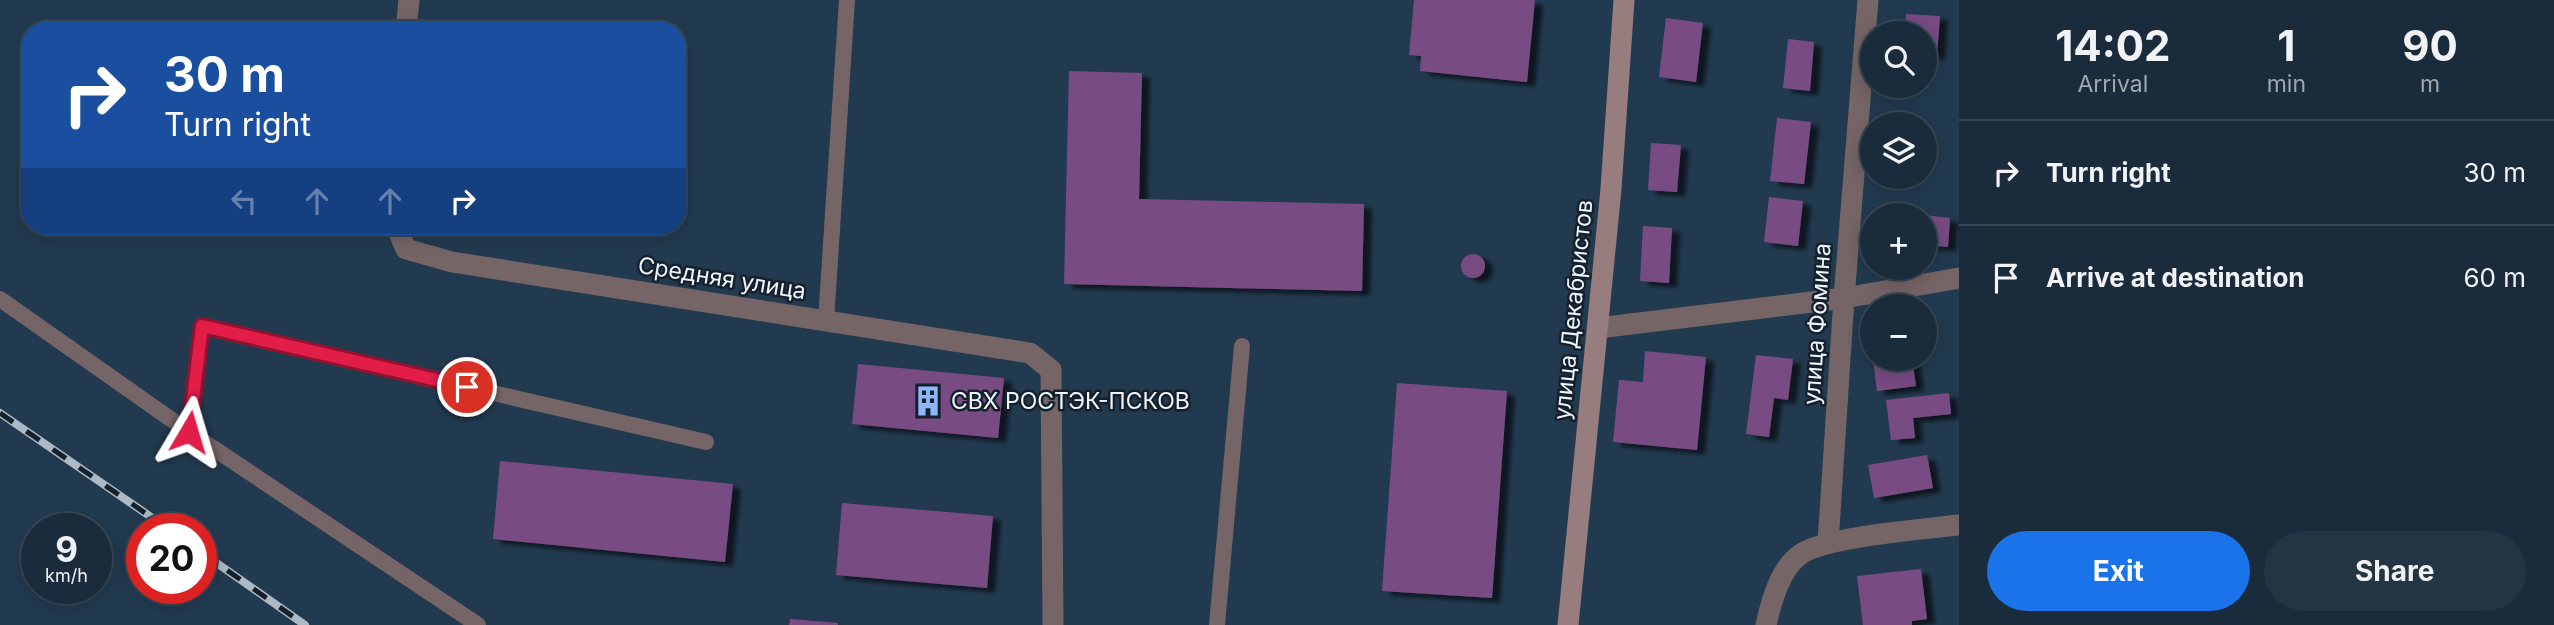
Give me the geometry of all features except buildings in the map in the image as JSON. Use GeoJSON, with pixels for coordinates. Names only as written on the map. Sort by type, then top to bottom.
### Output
{"type":"FeatureCollection","features":[{"type":"Feature","properties":{"kind":"street"},"geometry":{"type":"LineString","coordinates":[[407,21],[409,0]]}},
{"type":"Feature","properties":{"kind":"street","name":"улица Декабристов"},"geometry":{"type":"LineString","coordinates":[[1568,625],[1611,189],[1623,0]]}},
{"type":"Feature","properties":{"kind":"street","name":"улица Фомина"},"geometry":{"type":"LineString","coordinates":[[1828,543],[1868,0]]}},
{"type":"Feature","properties":{"kind":"street","name":"Средняя улица"},"geometry":{"type":"LineString","coordinates":[[400,235],[406,249],[452,262],[1030,353],[1051,370],[1053,625]]}},
{"type":"Feature","properties":{"kind":"street"},"geometry":{"type":"LineString","coordinates":[[1598,328],[1844,298],[1959,278]]}},
{"type":"Feature","properties":{"kind":"street"},"geometry":{"type":"LineString","coordinates":[[1766,625],[1783,574],[1801,554],[1828,543],[1959,525]]}},
{"type":"Feature","properties":{"kind":"lane"},"geometry":{"type":"LineString","coordinates":[[826,321],[846,0]]}},
{"type":"Feature","properties":{"kind":"lane"},"geometry":{"type":"LineString","coordinates":[[0,299],[189,432],[478,625]]}},
{"type":"Feature","properties":{"kind":"lane"},"geometry":{"type":"LineString","coordinates":[[189,432],[202,326],[706,442]]}},
{"type":"Feature","properties":{"kind":"lane"},"geometry":{"type":"LineString","coordinates":[[1217,625],[1242,346]]}},
{"type":"Feature","properties":{"kind":"railway"},"geometry":{"type":"LineString","coordinates":[[0,413],[145,513]]}},
{"type":"Feature","properties":{"kind":"railway"},"geometry":{"type":"LineString","coordinates":[[217,563],[305,625]]}},
{"type":"Feature","properties":{"kind":"place","name":"СВХ РОСТЭК-ПСКОВ"},"geometry":{"type":"Point","coordinates":[928,401]}},
{"type":"Feature","properties":{"kind":"route"},"geometry":{"type":"LineString","coordinates":[[189,432],[202,326],[467,387]]}}]}
